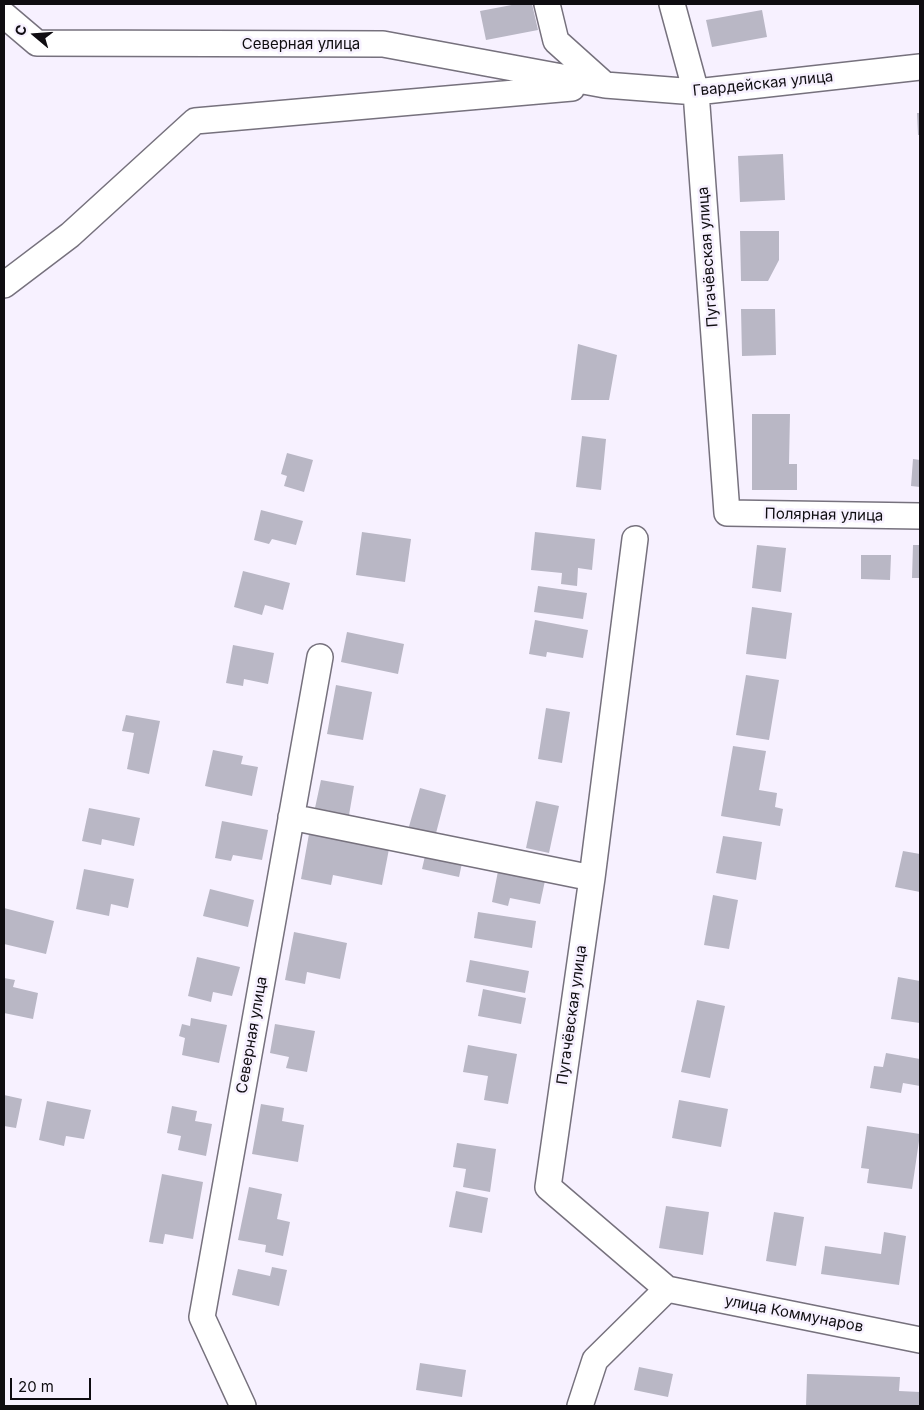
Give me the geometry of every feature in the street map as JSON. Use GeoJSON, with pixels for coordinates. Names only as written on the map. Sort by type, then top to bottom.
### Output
{"type":"FeatureCollection","features":[{"type":"Feature","properties":{"kind":"street"},"geometry":{"type":"LineString","coordinates":[[547,4],[556,41],[605,85]]}},
{"type":"Feature","properties":{"kind":"street","name":"Пугачёвская улица"},"geometry":{"type":"LineString","coordinates":[[672,4],[696,92],[727,514]]}},
{"type":"Feature","properties":{"kind":"street","name":"Северная улица"},"geometry":{"type":"LineString","coordinates":[[4,15],[37,43],[382,44],[605,85]]}},
{"type":"Feature","properties":{"kind":"street","name":"Гвардейская улица"},"geometry":{"type":"LineString","coordinates":[[605,85],[696,92],[920,67]]}},
{"type":"Feature","properties":{"kind":"street"},"geometry":{"type":"LineString","coordinates":[[4,286],[70,235],[195,121],[605,85]]}},
{"type":"Feature","properties":{"kind":"street","name":"Полярная улица"},"geometry":{"type":"LineString","coordinates":[[727,514],[920,516]]}},
{"type":"Feature","properties":{"kind":"street","name":"Пугачёвская улица"},"geometry":{"type":"LineString","coordinates":[[634,539],[592,878],[548,1186],[667,1289]]}},
{"type":"Feature","properties":{"kind":"street","name":"Северная улица"},"geometry":{"type":"LineString","coordinates":[[243,1406],[202,1317],[320,657]]}},
{"type":"Feature","properties":{"kind":"street"},"geometry":{"type":"LineString","coordinates":[[291,817],[592,878]]}},
{"type":"Feature","properties":{"kind":"street"},"geometry":{"type":"LineString","coordinates":[[580,1406],[595,1360],[667,1289]]}},
{"type":"Feature","properties":{"kind":"street","name":"улица Коммунаров"},"geometry":{"type":"LineString","coordinates":[[667,1289],[920,1340]]}},
{"type":"Feature","properties":{"kind":"building"},"geometry":{"type":"Polygon","coordinates":[[[517,4],[532,4],[538,30],[486,40],[480,11],[517,4]]]}},
{"type":"Feature","properties":{"kind":"building"},"geometry":{"type":"Polygon","coordinates":[[[762,10],[767,37],[712,47],[706,20],[762,10]]]}},
{"type":"Feature","properties":{"kind":"building"},"geometry":{"type":"Polygon","coordinates":[[[917,113],[920,113],[920,135],[918,135],[917,113]]]}},
{"type":"Feature","properties":{"kind":"building"},"geometry":{"type":"Polygon","coordinates":[[[783,154],[785,200],[740,202],[738,156],[783,154]]]}},
{"type":"Feature","properties":{"kind":"building"},"geometry":{"type":"Polygon","coordinates":[[[740,231],[779,231],[779,260],[768,281],[741,281],[740,231]]]}},
{"type":"Feature","properties":{"kind":"building"},"geometry":{"type":"Polygon","coordinates":[[[741,309],[775,309],[776,355],[742,356],[741,309]]]}},
{"type":"Feature","properties":{"kind":"building"},"geometry":{"type":"Polygon","coordinates":[[[578,344],[617,355],[609,400],[571,400],[578,344]]]}},
{"type":"Feature","properties":{"kind":"building"},"geometry":{"type":"Polygon","coordinates":[[[752,414],[790,414],[789,464],[797,464],[797,490],[752,490],[752,414]]]}},
{"type":"Feature","properties":{"kind":"building"},"geometry":{"type":"Polygon","coordinates":[[[582,436],[606,439],[601,490],[576,487],[582,436]]]}},
{"type":"Feature","properties":{"kind":"building"},"geometry":{"type":"Polygon","coordinates":[[[287,453],[313,460],[304,492],[284,486],[287,476],[281,474],[287,453]]]}},
{"type":"Feature","properties":{"kind":"building"},"geometry":{"type":"Polygon","coordinates":[[[913,459],[920,460],[920,487],[911,486],[913,459]]]}},
{"type":"Feature","properties":{"kind":"building"},"geometry":{"type":"Polygon","coordinates":[[[261,510],[303,521],[296,545],[272,539],[269,544],[254,540],[261,510]]]}},
{"type":"Feature","properties":{"kind":"building"},"geometry":{"type":"Polygon","coordinates":[[[362,532],[411,539],[405,582],[356,575],[362,532]]]}},
{"type":"Feature","properties":{"kind":"building"},"geometry":{"type":"Polygon","coordinates":[[[535,532],[595,539],[592,570],[578,568],[577,586],[561,584],[562,573],[531,570],[535,532]]]}},
{"type":"Feature","properties":{"kind":"building"},"geometry":{"type":"Polygon","coordinates":[[[757,545],[786,548],[781,592],[752,588],[757,545]]]}},
{"type":"Feature","properties":{"kind":"building"},"geometry":{"type":"Polygon","coordinates":[[[913,545],[920,545],[920,578],[912,578],[913,545]]]}},
{"type":"Feature","properties":{"kind":"building"},"geometry":{"type":"Polygon","coordinates":[[[861,555],[891,555],[890,580],[861,579],[861,555]]]}},
{"type":"Feature","properties":{"kind":"building"},"geometry":{"type":"Polygon","coordinates":[[[243,571],[290,583],[283,610],[265,605],[262,615],[234,607],[243,571]]]}},
{"type":"Feature","properties":{"kind":"building"},"geometry":{"type":"Polygon","coordinates":[[[538,586],[587,593],[583,619],[534,612],[538,586]]]}},
{"type":"Feature","properties":{"kind":"building"},"geometry":{"type":"Polygon","coordinates":[[[752,607],[792,613],[786,659],[746,654],[752,607]]]}},
{"type":"Feature","properties":{"kind":"building"},"geometry":{"type":"Polygon","coordinates":[[[535,620],[588,630],[583,658],[547,652],[546,657],[529,654],[535,620]]]}},
{"type":"Feature","properties":{"kind":"building"},"geometry":{"type":"Polygon","coordinates":[[[347,632],[404,644],[398,674],[341,662],[347,632]]]}},
{"type":"Feature","properties":{"kind":"building"},"geometry":{"type":"Polygon","coordinates":[[[233,645],[274,653],[268,684],[244,679],[243,686],[226,683],[233,645]]]}},
{"type":"Feature","properties":{"kind":"building"},"geometry":{"type":"Polygon","coordinates":[[[746,675],[779,680],[769,740],[736,735],[746,675]]]}},
{"type":"Feature","properties":{"kind":"building"},"geometry":{"type":"Polygon","coordinates":[[[336,685],[372,692],[363,740],[327,734],[336,685]]]}},
{"type":"Feature","properties":{"kind":"building"},"geometry":{"type":"Polygon","coordinates":[[[546,708],[570,712],[562,763],[538,759],[546,708]]]}},
{"type":"Feature","properties":{"kind":"building"},"geometry":{"type":"Polygon","coordinates":[[[126,715],[160,721],[149,774],[127,769],[134,733],[122,731],[126,715]]]}},
{"type":"Feature","properties":{"kind":"building"},"geometry":{"type":"Polygon","coordinates":[[[733,746],[766,751],[759,790],[777,793],[775,807],[783,809],[780,826],[721,816],[733,746]]]}},
{"type":"Feature","properties":{"kind":"building"},"geometry":{"type":"Polygon","coordinates":[[[213,750],[243,756],[241,764],[258,767],[252,796],[205,786],[213,750]]]}},
{"type":"Feature","properties":{"kind":"building"},"geometry":{"type":"Polygon","coordinates":[[[321,780],[354,786],[349,815],[315,808],[321,780]]]}},
{"type":"Feature","properties":{"kind":"building"},"geometry":{"type":"Polygon","coordinates":[[[420,788],[446,795],[435,837],[408,830],[420,788]]]}},
{"type":"Feature","properties":{"kind":"building"},"geometry":{"type":"Polygon","coordinates":[[[536,801],[559,806],[549,853],[526,848],[536,801]]]}},
{"type":"Feature","properties":{"kind":"building"},"geometry":{"type":"Polygon","coordinates":[[[89,808],[140,818],[134,846],[102,839],[101,845],[82,841],[89,808]]]}},
{"type":"Feature","properties":{"kind":"building"},"geometry":{"type":"Polygon","coordinates":[[[222,821],[268,830],[262,860],[233,855],[231,861],[215,858],[222,821]]]}},
{"type":"Feature","properties":{"kind":"building"},"geometry":{"type":"Polygon","coordinates":[[[309,834],[389,849],[382,885],[333,875],[331,885],[301,879],[309,834]]]}},
{"type":"Feature","properties":{"kind":"building"},"geometry":{"type":"Polygon","coordinates":[[[723,836],[762,842],[756,880],[716,873],[723,836]]]}},
{"type":"Feature","properties":{"kind":"building"},"geometry":{"type":"Polygon","coordinates":[[[903,851],[920,854],[920,892],[895,887],[903,851]]]}},
{"type":"Feature","properties":{"kind":"building"},"geometry":{"type":"Polygon","coordinates":[[[425,856],[462,863],[459,877],[422,869],[425,856]]]}},
{"type":"Feature","properties":{"kind":"building"},"geometry":{"type":"Polygon","coordinates":[[[499,866],[546,876],[540,904],[510,898],[508,906],[492,902],[499,866]]]}},
{"type":"Feature","properties":{"kind":"building"},"geometry":{"type":"Polygon","coordinates":[[[84,869],[134,879],[128,908],[111,904],[109,916],[76,909],[84,869]]]}},
{"type":"Feature","properties":{"kind":"building"},"geometry":{"type":"Polygon","coordinates":[[[210,889],[254,900],[248,927],[203,916],[210,889]]]}},
{"type":"Feature","properties":{"kind":"building"},"geometry":{"type":"Polygon","coordinates":[[[713,895],[738,900],[729,949],[704,945],[713,895]]]}},
{"type":"Feature","properties":{"kind":"building"},"geometry":{"type":"Polygon","coordinates":[[[4,908],[54,921],[46,954],[4,944],[4,908]]]}},
{"type":"Feature","properties":{"kind":"building"},"geometry":{"type":"Polygon","coordinates":[[[478,912],[536,921],[532,948],[474,938],[478,912]]]}},
{"type":"Feature","properties":{"kind":"building"},"geometry":{"type":"Polygon","coordinates":[[[294,932],[347,943],[340,979],[307,972],[305,984],[285,980],[294,932]]]}},
{"type":"Feature","properties":{"kind":"building"},"geometry":{"type":"Polygon","coordinates":[[[197,957],[240,967],[232,996],[213,992],[211,1002],[188,996],[197,957]]]}},
{"type":"Feature","properties":{"kind":"building"},"geometry":{"type":"Polygon","coordinates":[[[470,960],[529,971],[525,993],[466,982],[470,960]]]}},
{"type":"Feature","properties":{"kind":"building"},"geometry":{"type":"Polygon","coordinates":[[[898,977],[920,981],[920,1023],[891,1019],[898,977]]]}},
{"type":"Feature","properties":{"kind":"building"},"geometry":{"type":"Polygon","coordinates":[[[4,978],[15,980],[13,987],[38,993],[33,1019],[4,1013],[4,978]]]}},
{"type":"Feature","properties":{"kind":"building"},"geometry":{"type":"Polygon","coordinates":[[[483,989],[526,998],[521,1024],[478,1016],[483,989]]]}},
{"type":"Feature","properties":{"kind":"building"},"geometry":{"type":"Polygon","coordinates":[[[697,1000],[725,1006],[710,1078],[681,1072],[697,1000]]]}},
{"type":"Feature","properties":{"kind":"building"},"geometry":{"type":"Polygon","coordinates":[[[191,1018],[227,1025],[219,1063],[182,1055],[185,1038],[179,1036],[182,1024],[190,1026],[191,1018]]]}},
{"type":"Feature","properties":{"kind":"building"},"geometry":{"type":"Polygon","coordinates":[[[275,1024],[315,1031],[307,1072],[286,1068],[289,1057],[270,1053],[275,1024]]]}},
{"type":"Feature","properties":{"kind":"building"},"geometry":{"type":"Polygon","coordinates":[[[468,1045],[517,1054],[508,1104],[484,1100],[488,1076],[463,1072],[468,1045]]]}},
{"type":"Feature","properties":{"kind":"building"},"geometry":{"type":"Polygon","coordinates":[[[886,1053],[920,1059],[920,1086],[903,1083],[901,1093],[870,1088],[874,1066],[883,1067],[886,1053]]]}},
{"type":"Feature","properties":{"kind":"building"},"geometry":{"type":"Polygon","coordinates":[[[4,1095],[22,1099],[16,1128],[4,1126],[4,1095]]]}},
{"type":"Feature","properties":{"kind":"building"},"geometry":{"type":"Polygon","coordinates":[[[679,1100],[728,1109],[721,1147],[672,1138],[679,1100]]]}},
{"type":"Feature","properties":{"kind":"building"},"geometry":{"type":"Polygon","coordinates":[[[47,1101],[91,1110],[84,1139],[66,1136],[64,1146],[39,1140],[47,1101]]]}},
{"type":"Feature","properties":{"kind":"building"},"geometry":{"type":"Polygon","coordinates":[[[261,1104],[284,1108],[282,1121],[304,1125],[298,1162],[252,1154],[261,1104]]]}},
{"type":"Feature","properties":{"kind":"building"},"geometry":{"type":"Polygon","coordinates":[[[172,1106],[197,1111],[195,1121],[212,1124],[206,1156],[178,1150],[181,1136],[167,1133],[172,1106]]]}},
{"type":"Feature","properties":{"kind":"building"},"geometry":{"type":"Polygon","coordinates":[[[867,1126],[920,1134],[912,1189],[867,1183],[869,1169],[861,1168],[867,1126]]]}},
{"type":"Feature","properties":{"kind":"building"},"geometry":{"type":"Polygon","coordinates":[[[457,1143],[496,1149],[490,1192],[463,1187],[466,1169],[453,1167],[457,1143]]]}},
{"type":"Feature","properties":{"kind":"building"},"geometry":{"type":"Polygon","coordinates":[[[162,1174],[203,1182],[193,1239],[165,1234],[163,1244],[149,1242],[162,1174]]]}},
{"type":"Feature","properties":{"kind":"building"},"geometry":{"type":"Polygon","coordinates":[[[249,1187],[282,1194],[277,1219],[290,1222],[283,1256],[265,1252],[266,1245],[238,1240],[249,1187]]]}},
{"type":"Feature","properties":{"kind":"building"},"geometry":{"type":"Polygon","coordinates":[[[456,1191],[488,1198],[482,1233],[449,1227],[456,1191]]]}},
{"type":"Feature","properties":{"kind":"building"},"geometry":{"type":"Polygon","coordinates":[[[666,1206],[709,1212],[703,1255],[659,1248],[666,1206]]]}},
{"type":"Feature","properties":{"kind":"building"},"geometry":{"type":"Polygon","coordinates":[[[774,1212],[804,1217],[796,1266],[766,1261],[774,1212]]]}},
{"type":"Feature","properties":{"kind":"building"},"geometry":{"type":"Polygon","coordinates":[[[884,1232],[906,1236],[899,1285],[821,1274],[825,1246],[881,1254],[884,1232]]]}},
{"type":"Feature","properties":{"kind":"building"},"geometry":{"type":"Polygon","coordinates":[[[272,1267],[287,1270],[279,1306],[232,1295],[238,1269],[270,1276],[272,1267]]]}},
{"type":"Feature","properties":{"kind":"building"},"geometry":{"type":"Polygon","coordinates":[[[420,1363],[466,1370],[462,1397],[416,1390],[420,1363]]]}},
{"type":"Feature","properties":{"kind":"building"},"geometry":{"type":"Polygon","coordinates":[[[639,1367],[673,1374],[668,1397],[634,1390],[639,1367]]]}},
{"type":"Feature","properties":{"kind":"building"},"geometry":{"type":"Polygon","coordinates":[[[807,1374],[900,1377],[899,1391],[920,1392],[920,1406],[806,1406],[807,1374]]]}}]}
